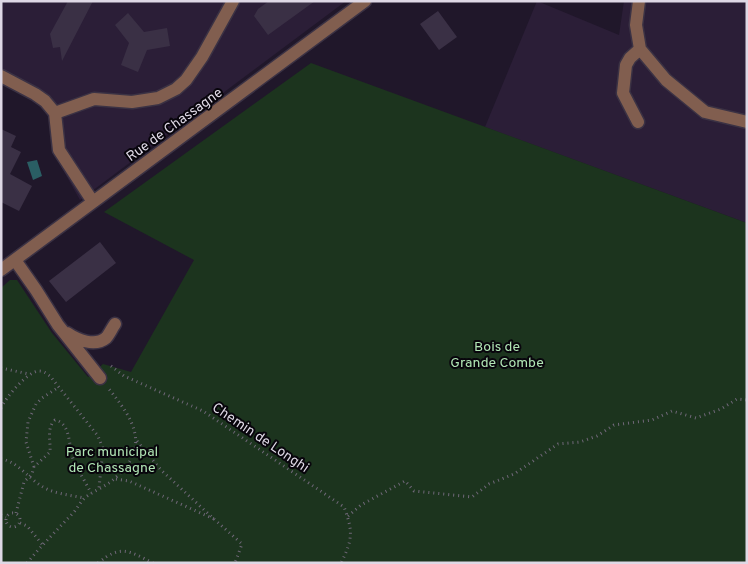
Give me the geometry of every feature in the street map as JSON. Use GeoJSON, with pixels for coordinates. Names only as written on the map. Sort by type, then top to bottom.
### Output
{"type":"FeatureCollection","features":[{"type":"Feature","properties":{"kind":"street"},"geometry":{"type":"LineString","coordinates":[[55,113],[94,99],[132,102],[158,98],[176,89],[186,80],[202,57],[233,1]]}},
{"type":"Feature","properties":{"kind":"street","name":"Rue de Chassagne"},"geometry":{"type":"LineString","coordinates":[[1,270],[365,1]]}},
{"type":"Feature","properties":{"kind":"street"},"geometry":{"type":"LineString","coordinates":[[639,1],[636,25],[640,49],[666,80],[705,112],[747,122]]}},
{"type":"Feature","properties":{"kind":"street"},"geometry":{"type":"LineString","coordinates":[[638,122],[623,93],[626,65],[630,58],[640,49]]}},
{"type":"Feature","properties":{"kind":"street"},"geometry":{"type":"LineString","coordinates":[[1,76],[35,94],[45,101],[55,113],[60,150],[93,202]]}},
{"type":"Feature","properties":{"kind":"street"},"geometry":{"type":"LineString","coordinates":[[15,260],[58,325],[100,378]]}},
{"type":"Feature","properties":{"kind":"street"},"geometry":{"type":"LineString","coordinates":[[58,325],[75,339],[87,342],[105,339],[115,324]]}},
{"type":"Feature","properties":{"kind":"path","name":"Chemin de Longhi"},"geometry":{"type":"LineString","coordinates":[[83,357],[97,356],[124,376],[203,411],[344,506],[348,516]]}},
{"type":"Feature","properties":{"kind":"path"},"geometry":{"type":"LineString","coordinates":[[27,563],[84,498],[115,479],[128,464],[134,453],[137,440],[135,429],[127,411],[100,378],[110,366]]}},
{"type":"Feature","properties":{"kind":"path"},"geometry":{"type":"LineString","coordinates":[[1,368],[30,374]]}},
{"type":"Feature","properties":{"kind":"path"},"geometry":{"type":"LineString","coordinates":[[1,408],[3,402],[30,374],[38,371],[45,372],[98,436],[103,449],[99,488]]}},
{"type":"Feature","properties":{"kind":"path"},"geometry":{"type":"LineString","coordinates":[[34,467],[26,442],[28,422],[36,404],[59,387]]}},
{"type":"Feature","properties":{"kind":"path"},"geometry":{"type":"LineString","coordinates":[[341,563],[348,548],[351,526],[348,516],[362,505],[406,481],[414,491],[472,497],[489,484],[514,474],[558,444],[580,442],[597,436],[614,425],[652,420],[672,411],[696,418],[721,409],[737,399],[747,400]]}},
{"type":"Feature","properties":{"kind":"path"},"geometry":{"type":"LineString","coordinates":[[16,513],[24,482],[34,467],[50,452],[50,426],[52,422],[58,421],[66,429],[72,458],[92,493]]}},
{"type":"Feature","properties":{"kind":"path"},"geometry":{"type":"LineString","coordinates":[[137,440],[161,470],[242,544],[235,563]]}},
{"type":"Feature","properties":{"kind":"path"},"geometry":{"type":"LineString","coordinates":[[1,459],[12,463],[43,487],[56,493],[84,498]]}},
{"type":"Feature","properties":{"kind":"path"},"geometry":{"type":"LineString","coordinates":[[115,479],[129,480],[214,519]]}},
{"type":"Feature","properties":{"kind":"path"},"geometry":{"type":"LineString","coordinates":[[6,517],[11,513],[16,513]]}},
{"type":"Feature","properties":{"kind":"path"},"geometry":{"type":"LineString","coordinates":[[6,517],[7,524],[16,527],[20,523],[20,516],[16,513]]}},
{"type":"Feature","properties":{"kind":"path"},"geometry":{"type":"LineString","coordinates":[[1,515],[6,517]]}},
{"type":"Feature","properties":{"kind":"path"},"geometry":{"type":"LineString","coordinates":[[20,523],[27,526],[42,544]]}},
{"type":"Feature","properties":{"kind":"path"},"geometry":{"type":"LineString","coordinates":[[98,563],[110,553],[127,551],[153,563]]}},
{"type":"Feature","properties":{"kind":"shaded area"},"geometry":{"type":"Polygon","coordinates":[[[1,1],[346,1],[80,200],[54,154],[52,126],[43,105],[1,84],[1,1]]]}},
{"type":"Feature","properties":{"kind":"shaded area"},"geometry":{"type":"Polygon","coordinates":[[[537,1],[619,35],[624,1],[747,1],[747,223],[485,127],[537,1]]]}},
{"type":"Feature","properties":{"kind":"shaded area"},"geometry":{"type":"Polygon","coordinates":[[[37,160],[42,176],[33,180],[27,162],[37,160]]]}},
{"type":"Feature","properties":{"kind":"green space","name":"Bois de Grande Combe"},"geometry":{"type":"Polygon","coordinates":[[[311,63],[747,223],[747,563],[1,563],[1,288],[10,280],[17,280],[52,333],[88,377],[103,364],[131,372],[194,260],[104,212],[311,63]]]}},
{"type":"Feature","properties":{"kind":"building"},"geometry":{"type":"Polygon","coordinates":[[[68,1],[93,1],[62,61],[60,47],[53,48],[50,34],[68,1]]]}},
{"type":"Feature","properties":{"kind":"building"},"geometry":{"type":"Polygon","coordinates":[[[269,1],[315,1],[268,35],[254,16],[258,9],[269,1]]]}},
{"type":"Feature","properties":{"kind":"building"},"geometry":{"type":"Polygon","coordinates":[[[438,11],[457,37],[439,50],[420,24],[438,11]]]}},
{"type":"Feature","properties":{"kind":"building"},"geometry":{"type":"Polygon","coordinates":[[[128,13],[144,32],[167,28],[170,46],[147,50],[138,72],[121,65],[129,43],[115,25],[128,13]]]}},
{"type":"Feature","properties":{"kind":"building"},"geometry":{"type":"Polygon","coordinates":[[[1,129],[16,136],[11,147],[21,152],[10,174],[32,186],[19,211],[1,202],[1,129]]]}},
{"type":"Feature","properties":{"kind":"building"},"geometry":{"type":"Polygon","coordinates":[[[100,242],[116,263],[66,302],[49,281],[100,242]]]}},
{"type":"Feature","properties":{"kind":"park label","name":"Parc municipal de Chassagne"},"geometry":{"type":"Point","coordinates":[112,460]}}]}
